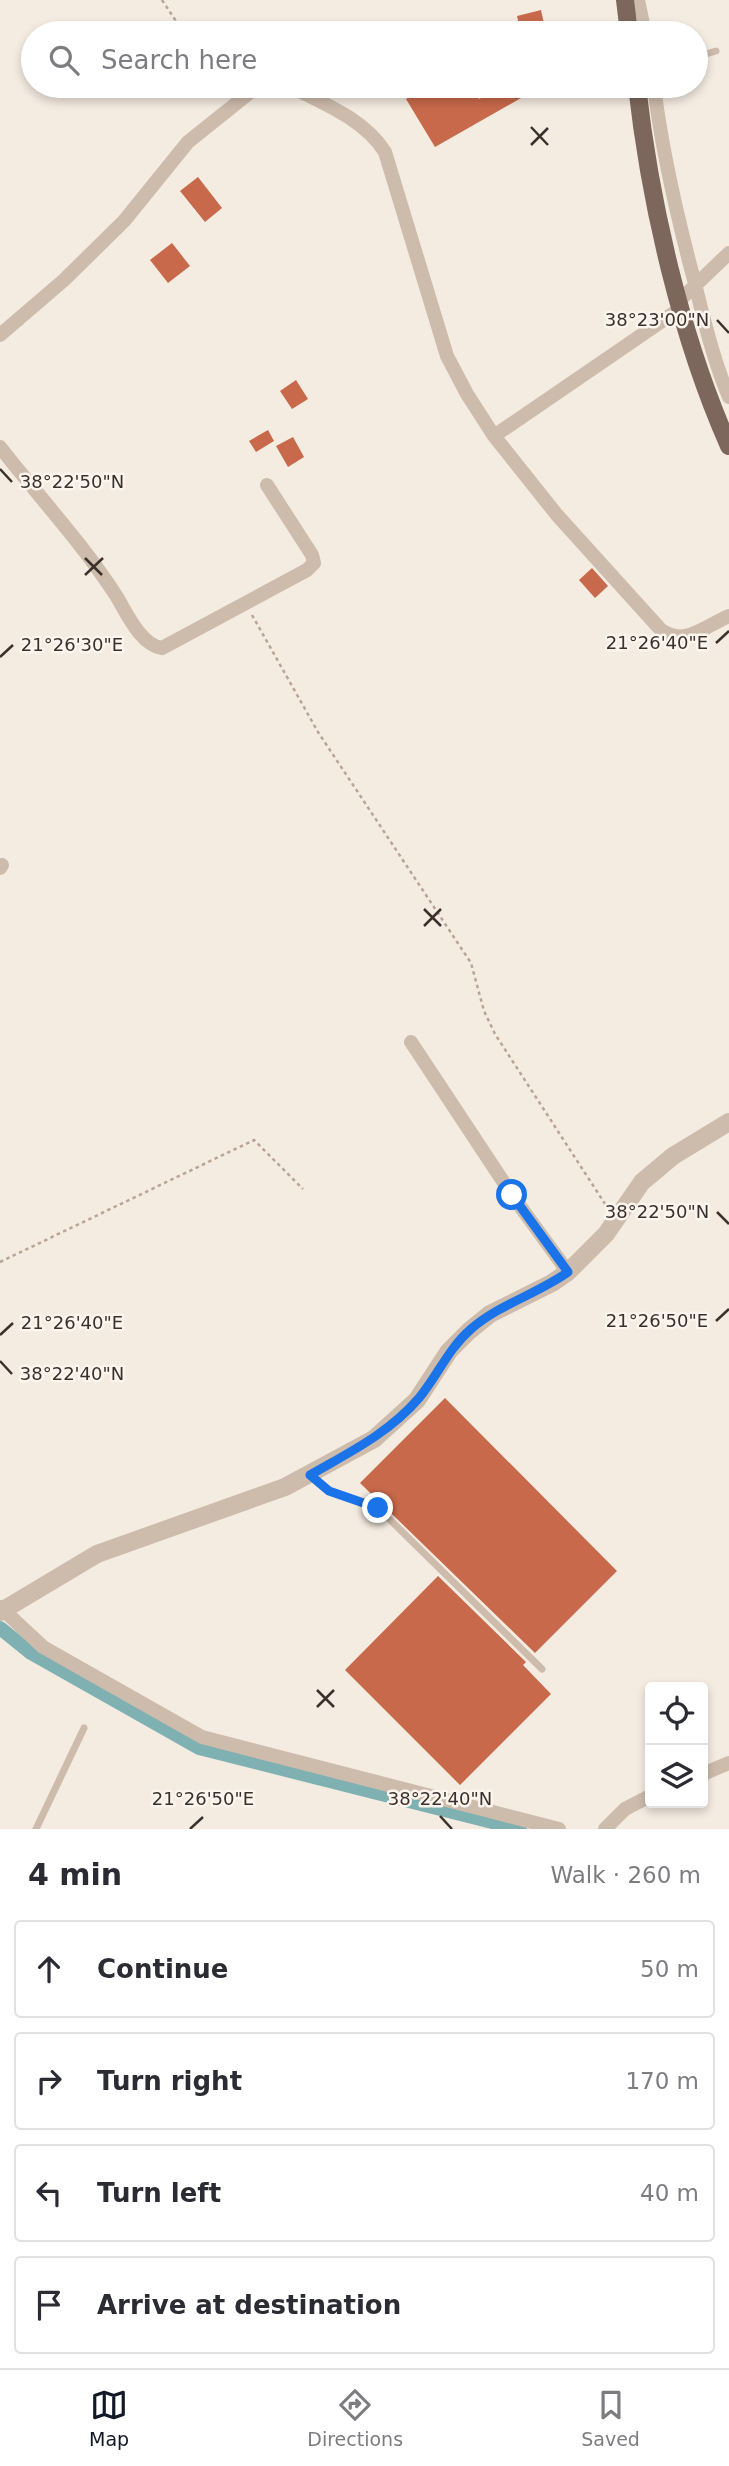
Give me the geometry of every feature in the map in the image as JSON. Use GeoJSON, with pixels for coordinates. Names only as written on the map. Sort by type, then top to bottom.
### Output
{"type":"FeatureCollection","features":[{"type":"Feature","properties":{"kind":"main road"},"geometry":{"type":"LineString","coordinates":[[625,0],[628,21]]}},
{"type":"Feature","properties":{"kind":"main road"},"geometry":{"type":"LineString","coordinates":[[639,98],[652,189],[680,304],[729,446]]}},
{"type":"Feature","properties":{"kind":"street"},"geometry":{"type":"LineString","coordinates":[[638,0],[642,21]]}},
{"type":"Feature","properties":{"kind":"street"},"geometry":{"type":"LineString","coordinates":[[0,335],[64,280],[124,221],[188,142],[243,98]]}},
{"type":"Feature","properties":{"kind":"street"},"geometry":{"type":"LineString","coordinates":[[311,98],[352,120],[378,142],[385,152],[447,356],[494,436],[557,515],[661,630],[672,637],[682,638],[729,616]]}},
{"type":"Feature","properties":{"kind":"street"},"geometry":{"type":"LineString","coordinates":[[655,98],[659,131],[709,344],[729,397]]}},
{"type":"Feature","properties":{"kind":"street"},"geometry":{"type":"LineString","coordinates":[[494,436],[680,304],[695,284],[729,253]]}},
{"type":"Feature","properties":{"kind":"street"},"geometry":{"type":"LineString","coordinates":[[0,447],[80,547],[134,625],[154,647],[168,647],[307,570],[314,563],[313,555],[267,485]]}},
{"type":"Feature","properties":{"kind":"street"},"geometry":{"type":"LineString","coordinates":[[411,1042],[512,1195],[568,1272]]}},
{"type":"Feature","properties":{"kind":"street"},"geometry":{"type":"LineString","coordinates":[[559,1829],[202,1737],[43,1647],[1,1610],[97,1554],[263,1495],[310,1475],[374,1439],[405,1414],[428,1387],[449,1351],[481,1320],[568,1272],[599,1242],[633,1192],[656,1169],[729,1122]]}},
{"type":"Feature","properties":{"kind":"street"},"geometry":{"type":"LineString","coordinates":[[708,1772],[729,1763]]}},
{"type":"Feature","properties":{"kind":"street"},"geometry":{"type":"LineString","coordinates":[[605,1829],[625,1809],[645,1799]]}},
{"type":"Feature","properties":{"kind":"lane"},"geometry":{"type":"LineString","coordinates":[[708,53],[716,51]]}},
{"type":"Feature","properties":{"kind":"lane"},"geometry":{"type":"LineString","coordinates":[[310,1475],[329,1491],[378,1508],[542,1669]]}},
{"type":"Feature","properties":{"kind":"lane"},"geometry":{"type":"LineString","coordinates":[[36,1829],[84,1728]]}},
{"type":"Feature","properties":{"kind":"path"},"geometry":{"type":"LineString","coordinates":[[162,0],[176,21]]}},
{"type":"Feature","properties":{"kind":"path"},"geometry":{"type":"LineString","coordinates":[[245,603],[318,732],[471,963],[484,1011],[495,1034],[602,1202],[617,1217]]}},
{"type":"Feature","properties":{"kind":"path"},"geometry":{"type":"LineString","coordinates":[[0,1262],[254,1140],[303,1189]]}},
{"type":"Feature","properties":{"kind":"building"},"geometry":{"type":"Polygon","coordinates":[[[541,10],[543,21],[518,21],[517,16],[541,10]]]}},
{"type":"Feature","properties":{"kind":"building"},"geometry":{"type":"Polygon","coordinates":[[[408,98],[521,98],[435,147],[408,98]]]}},
{"type":"Feature","properties":{"kind":"building"},"geometry":{"type":"Polygon","coordinates":[[[198,177],[222,208],[205,222],[180,191],[198,177]]]}},
{"type":"Feature","properties":{"kind":"building"},"geometry":{"type":"Polygon","coordinates":[[[172,243],[190,266],[168,283],[150,260],[172,243]]]}},
{"type":"Feature","properties":{"kind":"building"},"geometry":{"type":"Polygon","coordinates":[[[296,380],[308,399],[292,409],[280,391],[296,380]]]}},
{"type":"Feature","properties":{"kind":"building"},"geometry":{"type":"Polygon","coordinates":[[[268,430],[274,441],[256,452],[249,441],[268,430]]]}},
{"type":"Feature","properties":{"kind":"building"},"geometry":{"type":"Polygon","coordinates":[[[293,437],[304,457],[288,467],[276,446],[293,437]]]}},
{"type":"Feature","properties":{"kind":"building"},"geometry":{"type":"Polygon","coordinates":[[[592,568],[608,586],[595,598],[579,580],[592,568]]]}},
{"type":"Feature","properties":{"kind":"building"},"geometry":{"type":"Polygon","coordinates":[[[445,1398],[617,1571],[535,1653],[360,1483],[445,1398]]]}},
{"type":"Feature","properties":{"kind":"building"},"geometry":{"type":"Polygon","coordinates":[[[438,1576],[526,1662],[523,1665],[551,1694],[460,1785],[345,1670],[438,1576]]]}},
{"type":"Feature","properties":{"kind":"waterway"},"geometry":{"type":"LineString","coordinates":[[0,1628],[31,1653],[199,1748],[520,1829]]}},
{"type":"Feature","properties":{"kind":"route"},"geometry":{"type":"LineString","coordinates":[[378,1508],[329,1491],[310,1475],[374,1439],[405,1414],[428,1387],[449,1351],[481,1320],[568,1272],[512,1195]]}}]}
